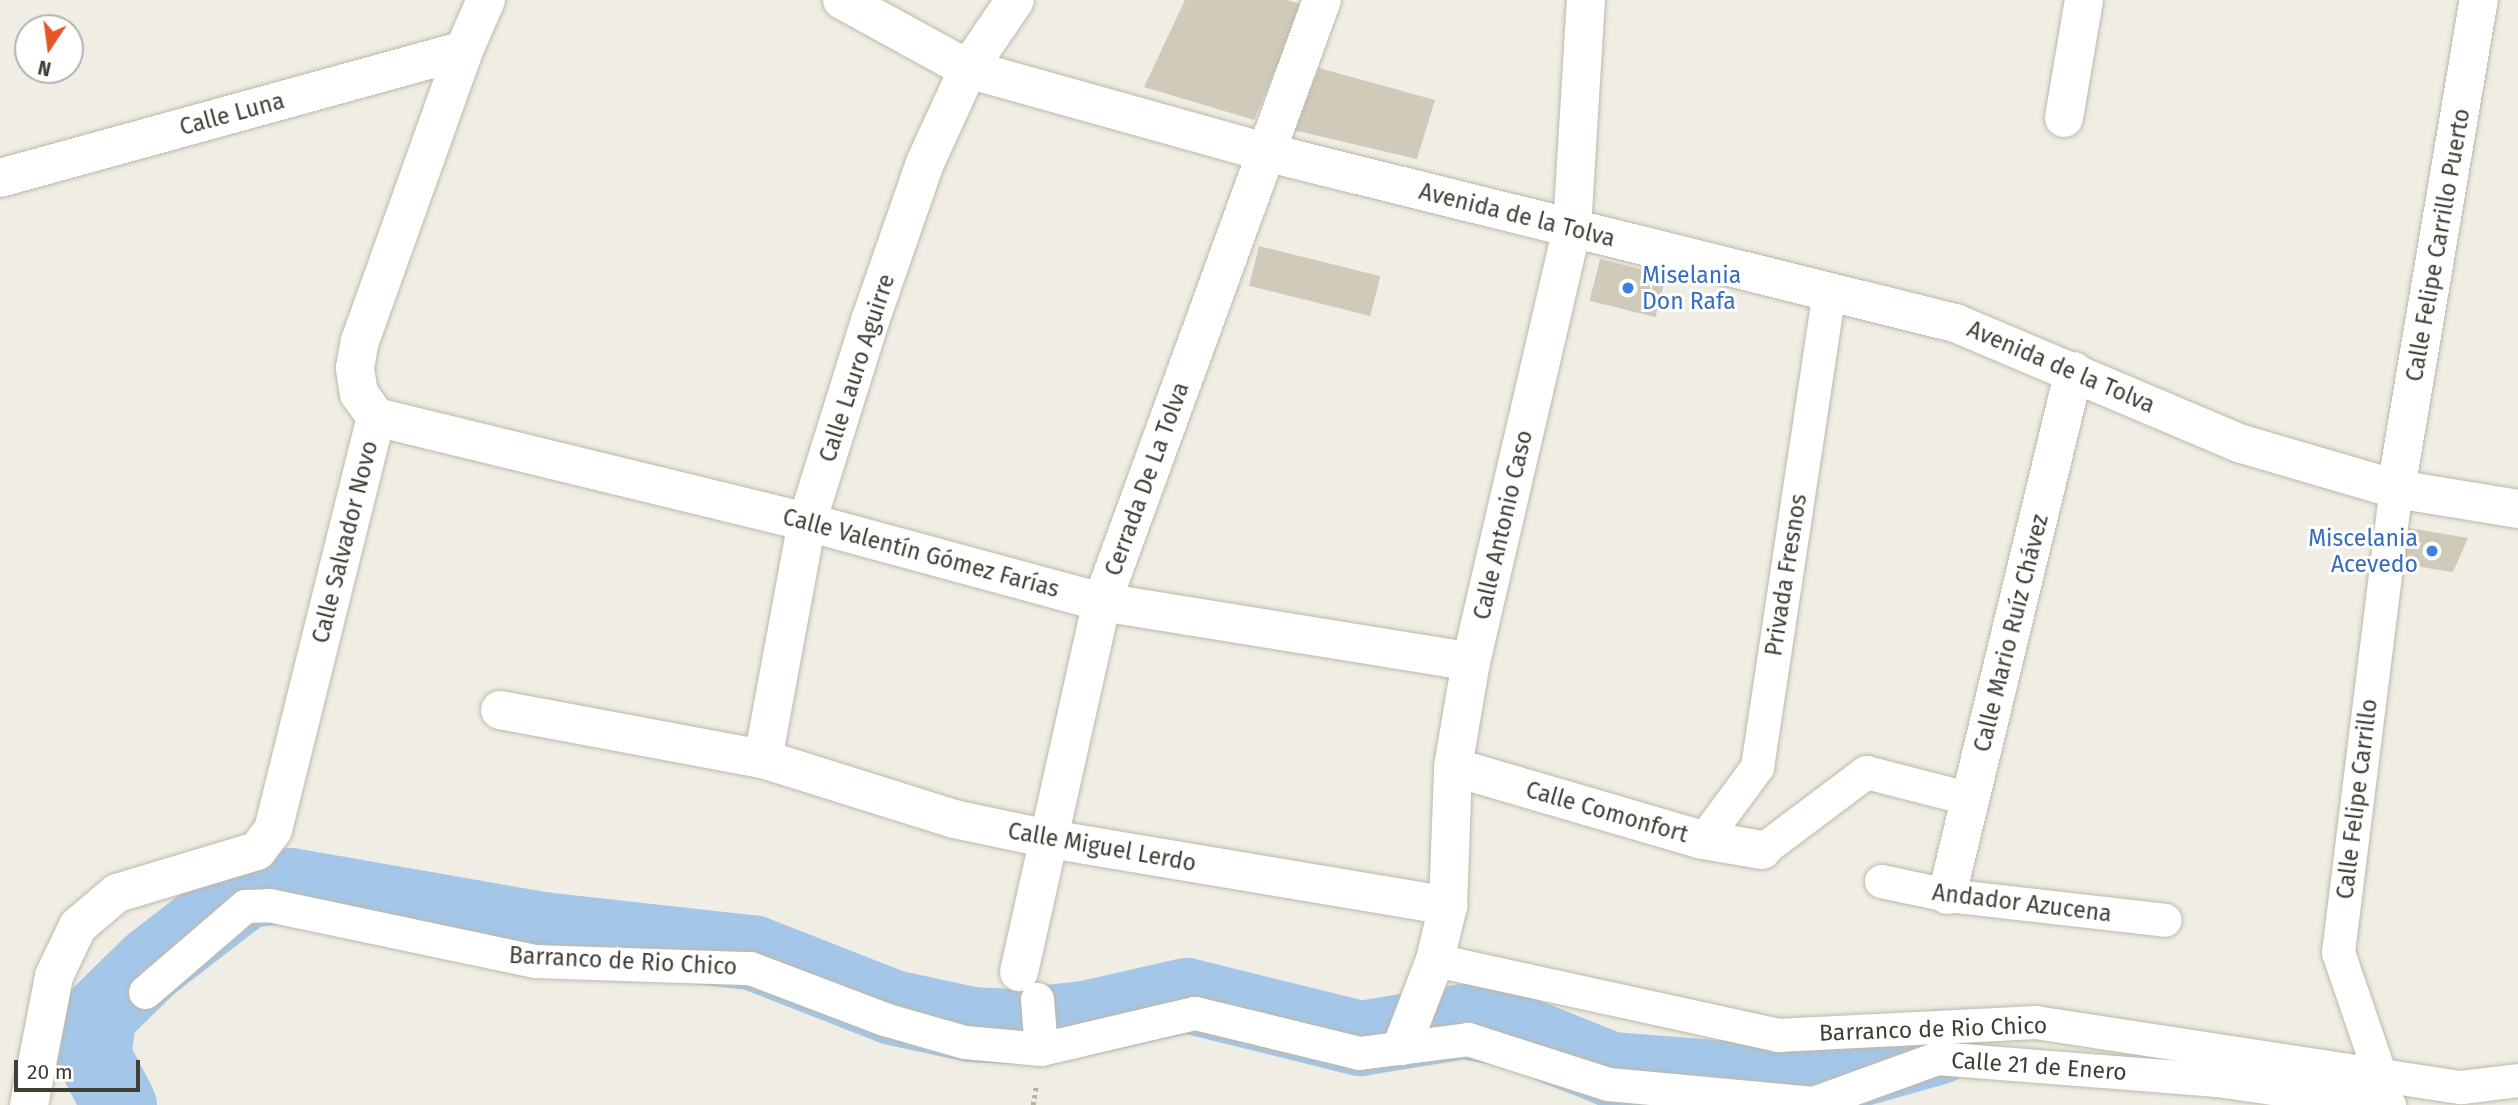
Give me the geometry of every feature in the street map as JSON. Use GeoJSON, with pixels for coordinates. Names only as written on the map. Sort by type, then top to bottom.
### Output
{"type":"FeatureCollection","features":[{"type":"Feature","properties":{"kind":"street","name":"Calle Salvador Novo"},"geometry":{"type":"LineString","coordinates":[[29,1105],[54,976],[78,926],[117,893],[257,851],[272,830],[376,417],[359,394],[355,368],[360,341],[464,50],[486,0]]}},
{"type":"Feature","properties":{"kind":"street","name":"Avenida de la Tolva"},"geometry":{"type":"LineString","coordinates":[[842,0],[968,69],[1265,152],[1955,323],[2242,444],[2396,489],[2518,509]]}},
{"type":"Feature","properties":{"kind":"street","name":"Calle Lauro Aguirre"},"geometry":{"type":"LineString","coordinates":[[763,759],[807,522],[925,163],[968,69],[1015,0]]}},
{"type":"Feature","properties":{"kind":"street","name":"Cerrada De La Tolva"},"geometry":{"type":"LineString","coordinates":[[1041,1049],[1028,985],[1049,839],[1102,601],[1322,0]]}},
{"type":"Feature","properties":{"kind":"street","name":"Calle Antonio Caso"},"geometry":{"type":"LineString","coordinates":[[1402,1046],[1429,976],[1448,906],[1453,767],[1471,662],[1572,228],[1586,0]]}},
{"type":"Feature","properties":{"kind":"street"},"geometry":{"type":"LineString","coordinates":[[2064,118],[2084,0]]}},
{"type":"Feature","properties":{"kind":"street","name":"Calle Felipe Carrillo Puerto"},"geometry":{"type":"LineString","coordinates":[[2396,489],[2479,0]]}},
{"type":"Feature","properties":{"kind":"street","name":"Calle Luna"},"geometry":{"type":"LineString","coordinates":[[0,178],[464,50]]}},
{"type":"Feature","properties":{"kind":"street","name":"Privada Fresnos"},"geometry":{"type":"LineString","coordinates":[[1703,840],[1757,767],[1829,293]]}},
{"type":"Feature","properties":{"kind":"street","name":"Calle Mario Ruíz Chávez"},"geometry":{"type":"LineString","coordinates":[[1947,895],[2074,371]]}},
{"type":"Feature","properties":{"kind":"street","name":"Calle Valentín Gómez Farías"},"geometry":{"type":"LineString","coordinates":[[376,417],[807,522],[1102,601],[1471,662]]}},
{"type":"Feature","properties":{"kind":"street","name":"Calle Felipe Carrillo"},"geometry":{"type":"LineString","coordinates":[[2380,1093],[2338,952],[2396,489]]}},
{"type":"Feature","properties":{"kind":"street","name":"Calle Miguel Lerdo"},"geometry":{"type":"LineString","coordinates":[[500,710],[763,759],[954,819],[1049,839],[1448,906]]}},
{"type":"Feature","properties":{"kind":"street","name":"Calle Comonfort"},"geometry":{"type":"LineString","coordinates":[[1453,767],[1703,840],[1762,850]]}},
{"type":"Feature","properties":{"kind":"street"},"geometry":{"type":"LineString","coordinates":[[1762,850],[1866,772],[1972,799]]}},
{"type":"Feature","properties":{"kind":"street","name":"Andador Azucena"},"geometry":{"type":"LineString","coordinates":[[1881,881],[1947,895],[2165,920]]}},
{"type":"Feature","properties":{"kind":"street","name":"Barranco de Rio Chico"},"geometry":{"type":"LineString","coordinates":[[145,992],[245,906],[270,905],[535,961],[750,968],[884,1019],[951,1038],[1041,1049]]}},
{"type":"Feature","properties":{"kind":"street","name":"Barranco de Rio Chico"},"geometry":{"type":"LineString","coordinates":[[1429,976],[1778,1035],[2035,1022],[2380,1093],[2518,1080]]}},
{"type":"Feature","properties":{"kind":"street","name":"Calle 21 de Enero"},"geometry":{"type":"LineString","coordinates":[[1041,1049],[1195,1013],[1359,1054],[1468,1039],[1608,1084],[1813,1103],[1837,1100],[1937,1059],[2380,1093]]}},
{"type":"Feature","properties":{"kind":"building"},"geometry":{"type":"Polygon","coordinates":[[[1185,0],[1287,0],[1303,5],[1254,120],[1144,87],[1185,0]]]}},
{"type":"Feature","properties":{"kind":"building"},"geometry":{"type":"Polygon","coordinates":[[[1319,68],[1435,100],[1417,159],[1293,130],[1319,68]]]}},
{"type":"Feature","properties":{"kind":"building"},"geometry":{"type":"Polygon","coordinates":[[[1259,246],[1380,276],[1370,316],[1249,286],[1259,246]]]}},
{"type":"Feature","properties":{"kind":"building","name":"Miselania Don Rafa"},"geometry":{"type":"Polygon","coordinates":[[[1600,259],[1666,275],[1656,317],[1590,301],[1600,259]]]}},
{"type":"Feature","properties":{"kind":"building","name":"Miscelania Acevedo"},"geometry":{"type":"Polygon","coordinates":[[[2403,527],[2468,538],[2453,572],[2401,564],[2403,527]]]}},
{"type":"Feature","properties":{"kind":"waterway"},"geometry":{"type":"LineString","coordinates":[[119,1105],[93,1055],[99,1014],[150,964],[246,890],[290,885],[542,929],[752,952],[892,1007],[971,1024],[1011,1026],[1084,1018],[1186,995],[1360,1038],[1464,1021],[1516,1031],[1610,1069],[1805,1084],[1937,1047]]}},
{"type":"Feature","properties":{"kind":"place","name":"Miselania Don Rafa"},"geometry":{"type":"Point","coordinates":[1628,288]}},
{"type":"Feature","properties":{"kind":"place","name":"Miscelania Acevedo"},"geometry":{"type":"Point","coordinates":[2432,551]}}]}
